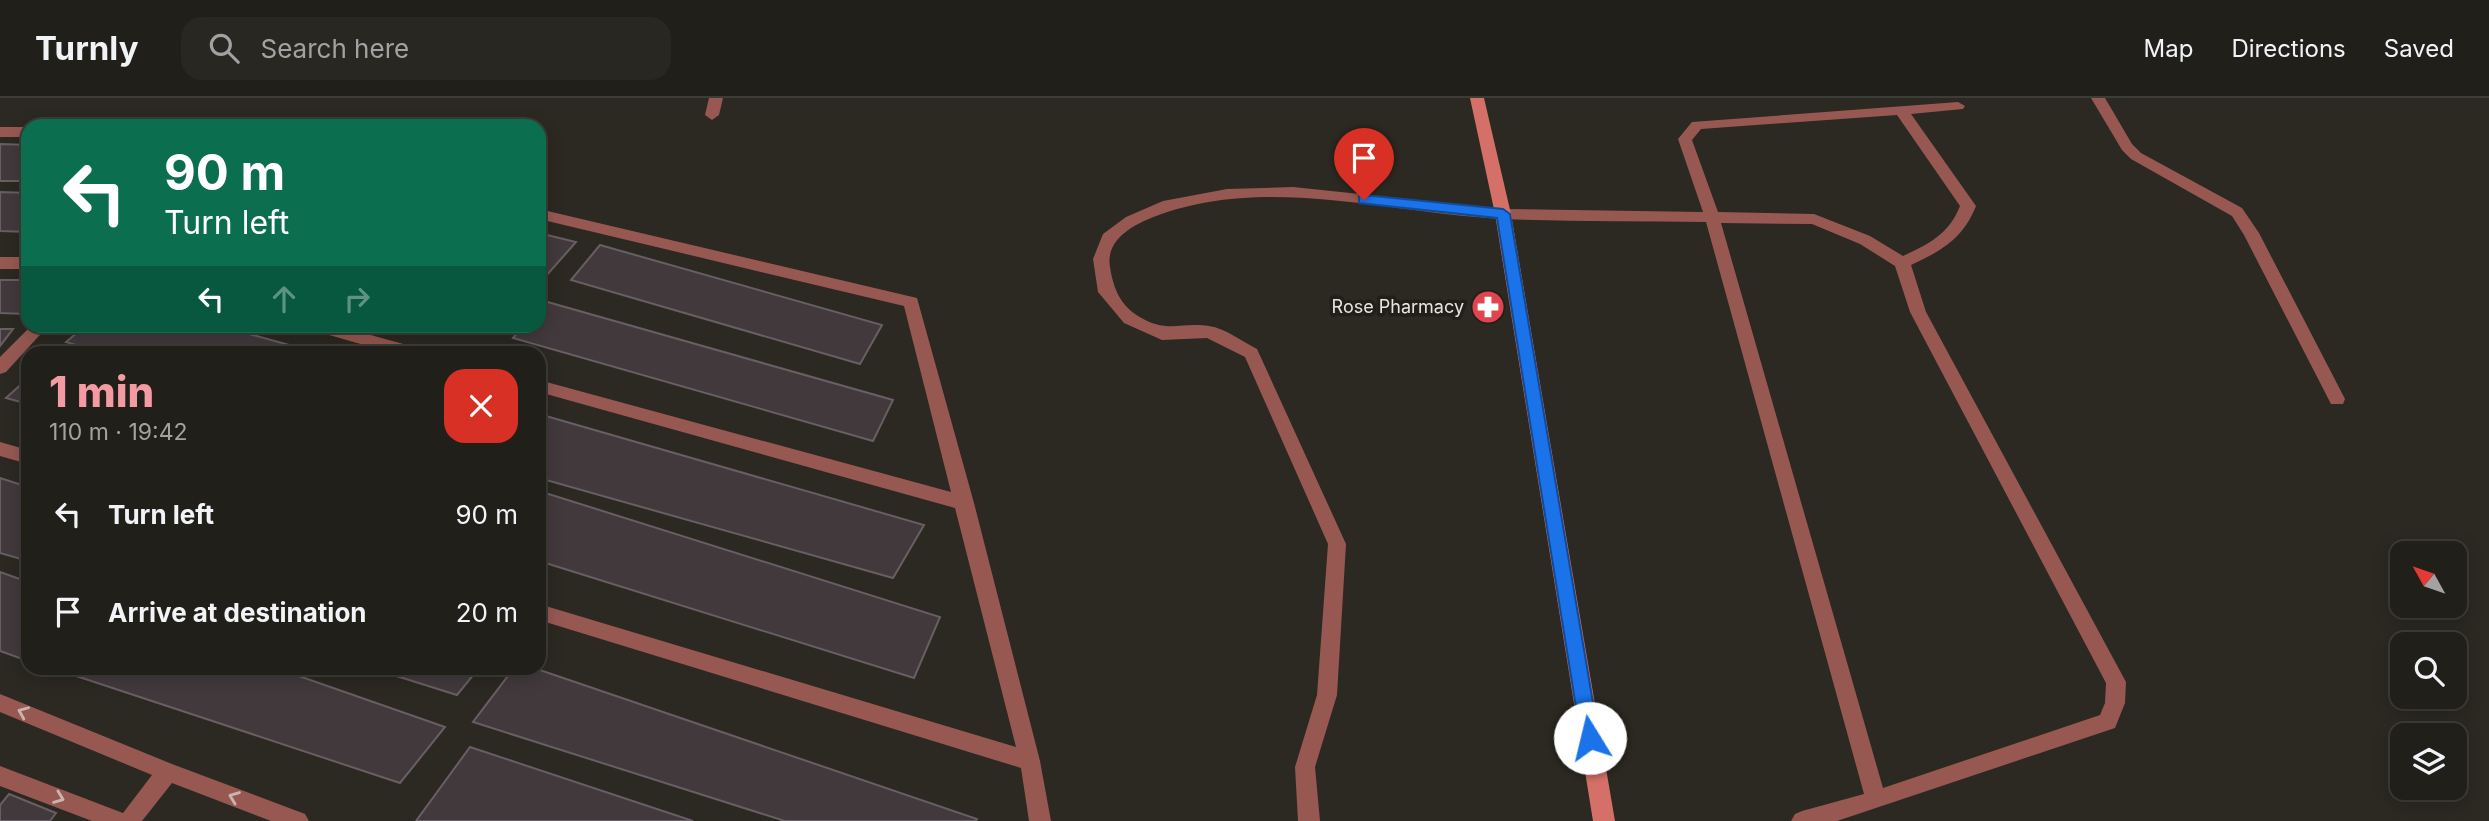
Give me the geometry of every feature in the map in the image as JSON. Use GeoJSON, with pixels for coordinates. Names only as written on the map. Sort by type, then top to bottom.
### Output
{"type":"FeatureCollection","features":[{"type":"Feature","properties":{"kind":"street"},"geometry":{"type":"LineString","coordinates":[[712,115],[716,98]]}},
{"type":"Feature","properties":{"kind":"street"},"geometry":{"type":"LineString","coordinates":[[1477,98],[1503,214],[1604,821]]}},
{"type":"Feature","properties":{"kind":"street"},"geometry":{"type":"LineString","coordinates":[[2098,98],[2127,147],[2136,156],[2237,212],[2251,233],[2337,399]]}},
{"type":"Feature","properties":{"kind":"street"},"geometry":{"type":"LineString","coordinates":[[1876,800],[1712,216],[1685,139],[1697,125],[1958,106]]}},
{"type":"Feature","properties":{"kind":"street"},"geometry":{"type":"LineString","coordinates":[[1902,112],[1968,206],[1962,225],[1946,242],[1902,263]]}},
{"type":"Feature","properties":{"kind":"street"},"geometry":{"type":"LineString","coordinates":[[0,132],[21,132]]}},
{"type":"Feature","properties":{"kind":"street"},"geometry":{"type":"LineString","coordinates":[[1309,821],[1306,767],[1327,695],[1337,544],[1251,353],[1209,332],[1162,334],[1130,319],[1107,292],[1101,259],[1108,238],[1131,221],[1168,205],[1227,194],[1293,192],[1503,214],[1814,219],[1864,240],[1902,263],[1917,312],[2116,682],[2115,704],[2108,722],[1876,800],[1802,821]]}},
{"type":"Feature","properties":{"kind":"street"},"geometry":{"type":"LineString","coordinates":[[546,216],[911,302],[1030,761],[1040,821]]}},
{"type":"Feature","properties":{"kind":"street"},"geometry":{"type":"LineString","coordinates":[[0,263],[21,263]]}},
{"type":"Feature","properties":{"kind":"street"},"geometry":{"type":"LineString","coordinates":[[0,368],[33,333]]}},
{"type":"Feature","properties":{"kind":"street"},"geometry":{"type":"LineString","coordinates":[[342,333],[390,346]]}},
{"type":"Feature","properties":{"kind":"street"},"geometry":{"type":"LineString","coordinates":[[546,388],[965,503]]}},
{"type":"Feature","properties":{"kind":"street"},"geometry":{"type":"LineString","coordinates":[[0,449],[21,455]]}},
{"type":"Feature","properties":{"kind":"street"},"geometry":{"type":"LineString","coordinates":[[546,614],[1030,761]]}},
{"type":"Feature","properties":{"kind":"street"},"geometry":{"type":"LineString","coordinates":[[0,703],[168,772],[298,821]]}},
{"type":"Feature","properties":{"kind":"street"},"geometry":{"type":"LineString","coordinates":[[130,821],[168,772]]}},
{"type":"Feature","properties":{"kind":"street"},"geometry":{"type":"LineString","coordinates":[[0,776],[118,821]]}},
{"type":"Feature","properties":{"kind":"building"},"geometry":{"type":"Polygon","coordinates":[[[0,144],[21,145],[21,181],[0,181],[0,144]]]}},
{"type":"Feature","properties":{"kind":"building"},"geometry":{"type":"Polygon","coordinates":[[[0,192],[21,193],[21,232],[0,231],[0,192]]]}},
{"type":"Feature","properties":{"kind":"building"},"geometry":{"type":"Polygon","coordinates":[[[546,235],[576,242],[546,276],[546,235]]]}},
{"type":"Feature","properties":{"kind":"building"},"geometry":{"type":"Polygon","coordinates":[[[600,245],[882,325],[860,364],[571,280],[600,245]]]}},
{"type":"Feature","properties":{"kind":"building"},"geometry":{"type":"Polygon","coordinates":[[[0,280],[21,280],[21,314],[0,313],[0,280]]]}},
{"type":"Feature","properties":{"kind":"building"},"geometry":{"type":"Polygon","coordinates":[[[546,302],[893,400],[873,441],[513,338],[517,333],[546,333],[546,302]]]}},
{"type":"Feature","properties":{"kind":"building"},"geometry":{"type":"Polygon","coordinates":[[[0,329],[13,329],[0,346],[0,329]]]}},
{"type":"Feature","properties":{"kind":"building"},"geometry":{"type":"Polygon","coordinates":[[[77,333],[246,333],[293,346],[79,346],[66,342],[77,333]]]}},
{"type":"Feature","properties":{"kind":"building"},"geometry":{"type":"Polygon","coordinates":[[[21,384],[21,402],[6,398],[21,384]]]}},
{"type":"Feature","properties":{"kind":"building"},"geometry":{"type":"Polygon","coordinates":[[[546,416],[924,525],[893,578],[546,480],[546,416]]]}},
{"type":"Feature","properties":{"kind":"building"},"geometry":{"type":"Polygon","coordinates":[[[0,478],[21,485],[21,559],[0,553],[0,478]]]}},
{"type":"Feature","properties":{"kind":"building"},"geometry":{"type":"Polygon","coordinates":[[[546,493],[940,617],[914,678],[546,563],[546,493]]]}},
{"type":"Feature","properties":{"kind":"building"},"geometry":{"type":"Polygon","coordinates":[[[0,572],[21,580],[21,658],[0,651],[0,572]]]}},
{"type":"Feature","properties":{"kind":"building"},"geometry":{"type":"Polygon","coordinates":[[[546,672],[977,819],[785,821],[473,722],[509,675],[546,675],[546,672]]]}},
{"type":"Feature","properties":{"kind":"building"},"geometry":{"type":"Polygon","coordinates":[[[73,675],[296,675],[445,727],[400,783],[73,675]]]}},
{"type":"Feature","properties":{"kind":"building"},"geometry":{"type":"Polygon","coordinates":[[[393,675],[473,675],[457,695],[393,675]]]}},
{"type":"Feature","properties":{"kind":"building"},"geometry":{"type":"Polygon","coordinates":[[[470,747],[693,821],[416,821],[470,747]]]}},
{"type":"Feature","properties":{"kind":"building"},"geometry":{"type":"Polygon","coordinates":[[[9,794],[56,813],[50,821],[0,821],[0,805],[9,794]]]}},
{"type":"Feature","properties":{"kind":"place","name":"Rose Pharmacy"},"geometry":{"type":"Point","coordinates":[1488,307]}},
{"type":"Feature","properties":{"kind":"route"},"geometry":{"type":"LineString","coordinates":[[1364,200],[1503,214],[1590,738]]}}]}
